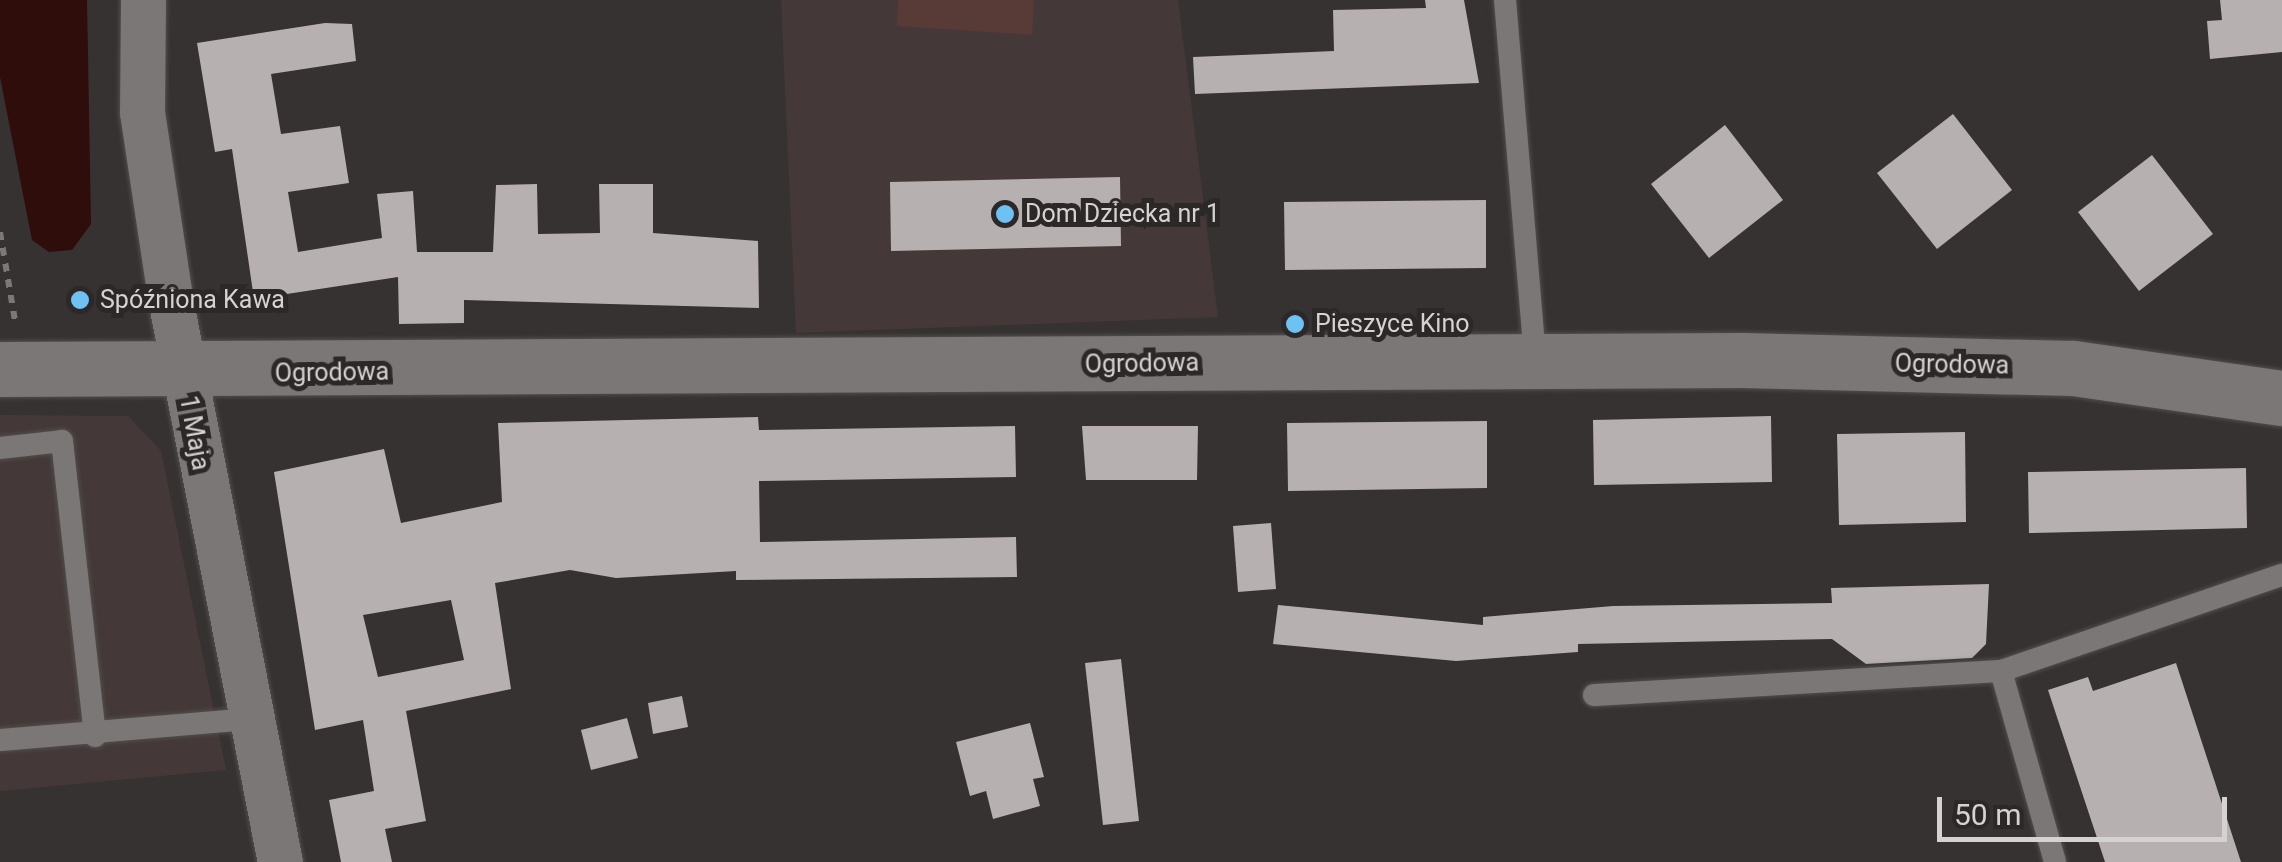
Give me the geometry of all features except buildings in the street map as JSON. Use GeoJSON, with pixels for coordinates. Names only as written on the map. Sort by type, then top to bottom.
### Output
{"type":"FeatureCollection","features":[{"type":"Feature","properties":{"kind":"street","name":"1 Maja"},"geometry":{"type":"LineString","coordinates":[[144,0],[142,112],[184,375],[280,862]]}},
{"type":"Feature","properties":{"kind":"street","name":"Ogrodowa"},"geometry":{"type":"LineString","coordinates":[[8,345],[184,375],[1535,359],[2072,368],[2282,398]]}},
{"type":"Feature","properties":{"kind":"lane"},"geometry":{"type":"LineString","coordinates":[[1504,0],[1535,359]]}},
{"type":"Feature","properties":{"kind":"lane"},"geometry":{"type":"LineString","coordinates":[[0,448],[62,441],[96,736]]}},
{"type":"Feature","properties":{"kind":"lane"},"geometry":{"type":"LineString","coordinates":[[1594,695],[2001,671],[2282,575]]}},
{"type":"Feature","properties":{"kind":"lane"},"geometry":{"type":"LineString","coordinates":[[2001,671],[2055,862]]}},
{"type":"Feature","properties":{"kind":"lane"},"geometry":{"type":"LineString","coordinates":[[0,740],[96,736],[249,719]]}},
{"type":"Feature","properties":{"kind":"path"},"geometry":{"type":"LineString","coordinates":[[0,232],[8,345]]}},
{"type":"Feature","properties":{"kind":"shaded area"},"geometry":{"type":"Polygon","coordinates":[[[0,0],[87,0],[91,224],[72,250],[49,252],[32,240],[0,77],[0,0]]]}},
{"type":"Feature","properties":{"kind":"shaded area"},"geometry":{"type":"Polygon","coordinates":[[[781,0],[1178,0],[1218,317],[796,333],[781,0]]]}},
{"type":"Feature","properties":{"kind":"shaded area"},"geometry":{"type":"Polygon","coordinates":[[[898,0],[1034,0],[1032,35],[897,26],[898,0]]]}},
{"type":"Feature","properties":{"kind":"shaded area"},"geometry":{"type":"Polygon","coordinates":[[[0,415],[128,416],[161,451],[226,770],[0,791],[0,415]]]}},
{"type":"Feature","properties":{"kind":"place","name":"Dom Dziecka nr 1"},"geometry":{"type":"Point","coordinates":[1005,214]}},
{"type":"Feature","properties":{"kind":"place","name":"Spóźniona Kawa"},"geometry":{"type":"Point","coordinates":[80,300]}},
{"type":"Feature","properties":{"kind":"place","name":"Pieszyce Kino"},"geometry":{"type":"Point","coordinates":[1295,324]}}]}
